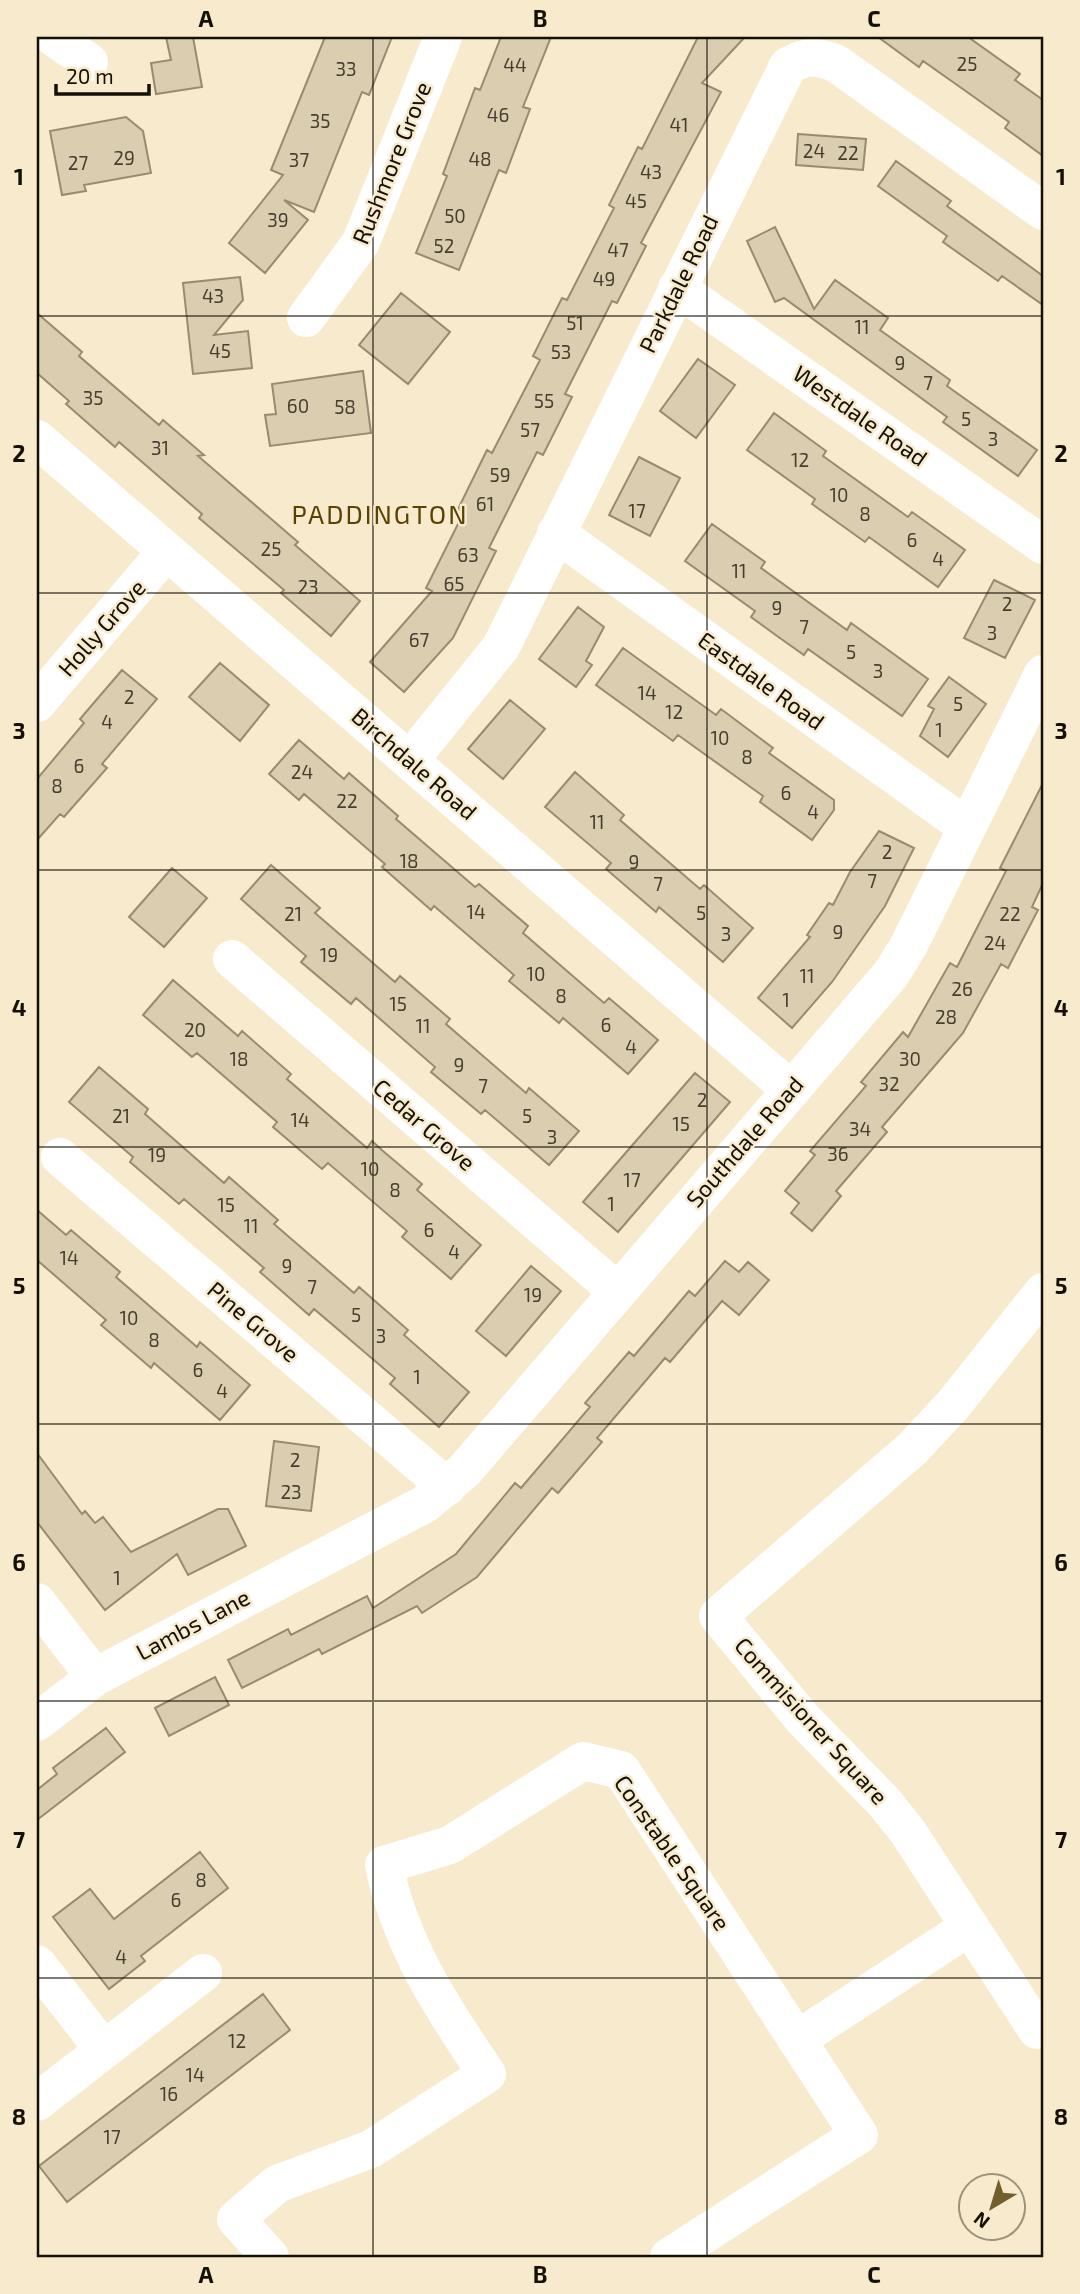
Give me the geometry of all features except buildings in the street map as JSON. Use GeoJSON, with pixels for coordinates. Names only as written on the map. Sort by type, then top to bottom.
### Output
{"type":"FeatureCollection","features":[{"type":"Feature","properties":{"kind":"street"},"geometry":{"type":"LineString","coordinates":[[53,37],[90,62]]}},
{"type":"Feature","properties":{"kind":"street","name":"Rushmore Grove"},"geometry":{"type":"LineString","coordinates":[[306,318],[361,243],[443,37]]}},
{"type":"Feature","properties":{"kind":"street","name":"Parkdale Road"},"geometry":{"type":"LineString","coordinates":[[410,760],[491,662],[788,66],[801,58],[820,57],[837,64],[1043,211]]}},
{"type":"Feature","properties":{"kind":"street","name":"Westdale Road"},"geometry":{"type":"LineString","coordinates":[[677,288],[1043,545]]}},
{"type":"Feature","properties":{"kind":"street","name":"Birchdale Road"},"geometry":{"type":"LineString","coordinates":[[37,439],[790,1089]]}},
{"type":"Feature","properties":{"kind":"street","name":"Eastdale Road"},"geometry":{"type":"LineString","coordinates":[[556,533],[967,827]]}},
{"type":"Feature","properties":{"kind":"street","name":"Holly Grove"},"geometry":{"type":"LineString","coordinates":[[37,703],[166,552]]}},
{"type":"Feature","properties":{"kind":"street","name":"Southdale Road"},"geometry":{"type":"LineString","coordinates":[[357,1539],[425,1504],[447,1487],[901,960],[1043,674]]}},
{"type":"Feature","properties":{"kind":"street","name":"Cedar Grove"},"geometry":{"type":"LineString","coordinates":[[232,959],[617,1291]]}},
{"type":"Feature","properties":{"kind":"street","name":"Pine Grove"},"geometry":{"type":"LineString","coordinates":[[60,1157],[447,1487]]}},
{"type":"Feature","properties":{"kind":"street","name":"Commisioner Square"},"geometry":{"type":"LineString","coordinates":[[1043,1292],[953,1405],[912,1449],[718,1616],[803,1719],[884,1802],[908,1832],[1037,2030],[1043,2026]]}},
{"type":"Feature","properties":{"kind":"street","name":"Lambs Lane"},"geometry":{"type":"LineString","coordinates":[[37,1722],[95,1677],[357,1539]]}},
{"type":"Feature","properties":{"kind":"street"},"geometry":{"type":"LineString","coordinates":[[37,1602],[95,1677]]}},
{"type":"Feature","properties":{"kind":"street","name":"Constable Square"},"geometry":{"type":"LineString","coordinates":[[270,2257],[236,2219],[263,2194],[297,2175],[372,2149],[487,2074],[413,1955],[397,1918],[384,1865],[450,1845],[583,1761],[621,1770],[859,2135],[668,2257]]}},
{"type":"Feature","properties":{"kind":"street"},"geometry":{"type":"LineString","coordinates":[[797,2039],[969,1927]]}},
{"type":"Feature","properties":{"kind":"street"},"geometry":{"type":"LineString","coordinates":[[37,1964],[104,2050]]}},
{"type":"Feature","properties":{"kind":"street"},"geometry":{"type":"LineString","coordinates":[[37,2102],[203,1974]]}},
{"type":"Feature","properties":{"kind":"district","name":"PADDINGTON"},"geometry":{"type":"Point","coordinates":[380,515]}}]}
